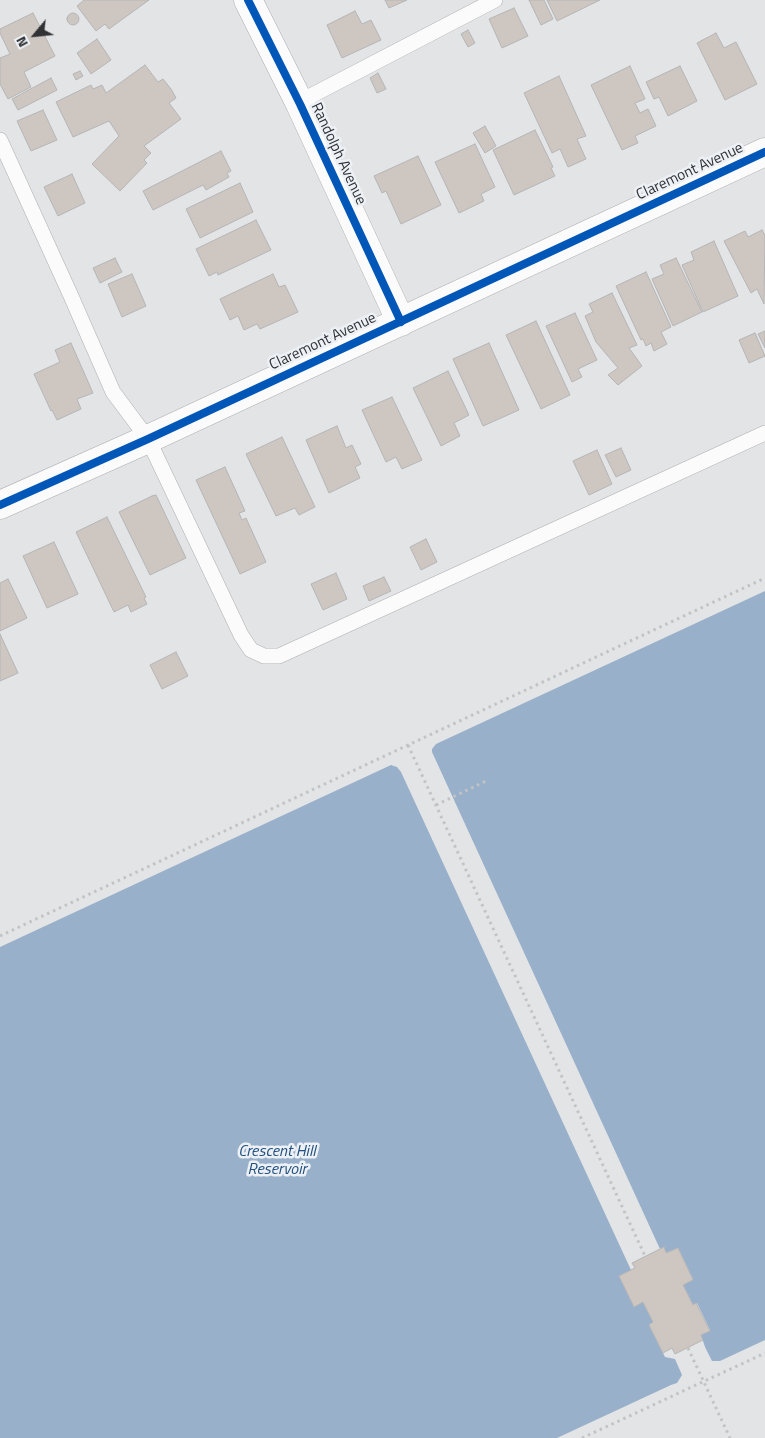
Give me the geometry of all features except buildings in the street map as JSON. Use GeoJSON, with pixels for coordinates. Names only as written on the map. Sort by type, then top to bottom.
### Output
{"type":"FeatureCollection","features":[{"type":"Feature","properties":{"kind":"street","name":"Randolph Avenue"},"geometry":{"type":"LineString","coordinates":[[248,0],[299,102],[401,322]]}},
{"type":"Feature","properties":{"kind":"street","name":"Claremont Avenue"},"geometry":{"type":"LineString","coordinates":[[0,505],[148,439],[765,152]]}},
{"type":"Feature","properties":{"kind":"lane"},"geometry":{"type":"LineString","coordinates":[[299,102],[495,0]]}},
{"type":"Feature","properties":{"kind":"lane"},"geometry":{"type":"LineString","coordinates":[[0,140],[113,392],[148,439],[242,635],[251,650],[264,656],[279,656],[765,433]]}},
{"type":"Feature","properties":{"kind":"path"},"geometry":{"type":"LineString","coordinates":[[0,936],[765,578]]}},
{"type":"Feature","properties":{"kind":"path"},"geometry":{"type":"LineString","coordinates":[[408,744],[645,1256]]}},
{"type":"Feature","properties":{"kind":"path"},"geometry":{"type":"LineString","coordinates":[[436,805],[486,781]]}},
{"type":"Feature","properties":{"kind":"path"},"geometry":{"type":"LineString","coordinates":[[688,1348],[730,1438]]}},
{"type":"Feature","properties":{"kind":"path"},"geometry":{"type":"LineString","coordinates":[[582,1438],[765,1353]]}},
{"type":"Feature","properties":{"kind":"water"},"geometry":{"type":"Polygon","coordinates":[[[765,591],[765,1340],[720,1361],[712,1361],[701,1335],[710,1330],[697,1303],[693,1305],[683,1285],[693,1279],[678,1248],[666,1253],[664,1247],[660,1249],[432,749],[436,744],[765,591]]]}},
{"type":"Feature","properties":{"kind":"water","name":"Crescent Hill Reservoir"},"geometry":{"type":"Polygon","coordinates":[[[391,765],[397,767],[401,772],[631,1270],[619,1276],[634,1306],[643,1302],[653,1322],[649,1325],[665,1357],[675,1359],[682,1375],[677,1383],[557,1438],[0,1438],[0,947],[391,765]]]}},
{"type":"Feature","properties":{"kind":"cycle path"},"geometry":{"type":"LineString","coordinates":[[248,0],[300,104],[401,322]]}},
{"type":"Feature","properties":{"kind":"cycle path"},"geometry":{"type":"LineString","coordinates":[[0,505],[148,439],[765,152]]}}]}
